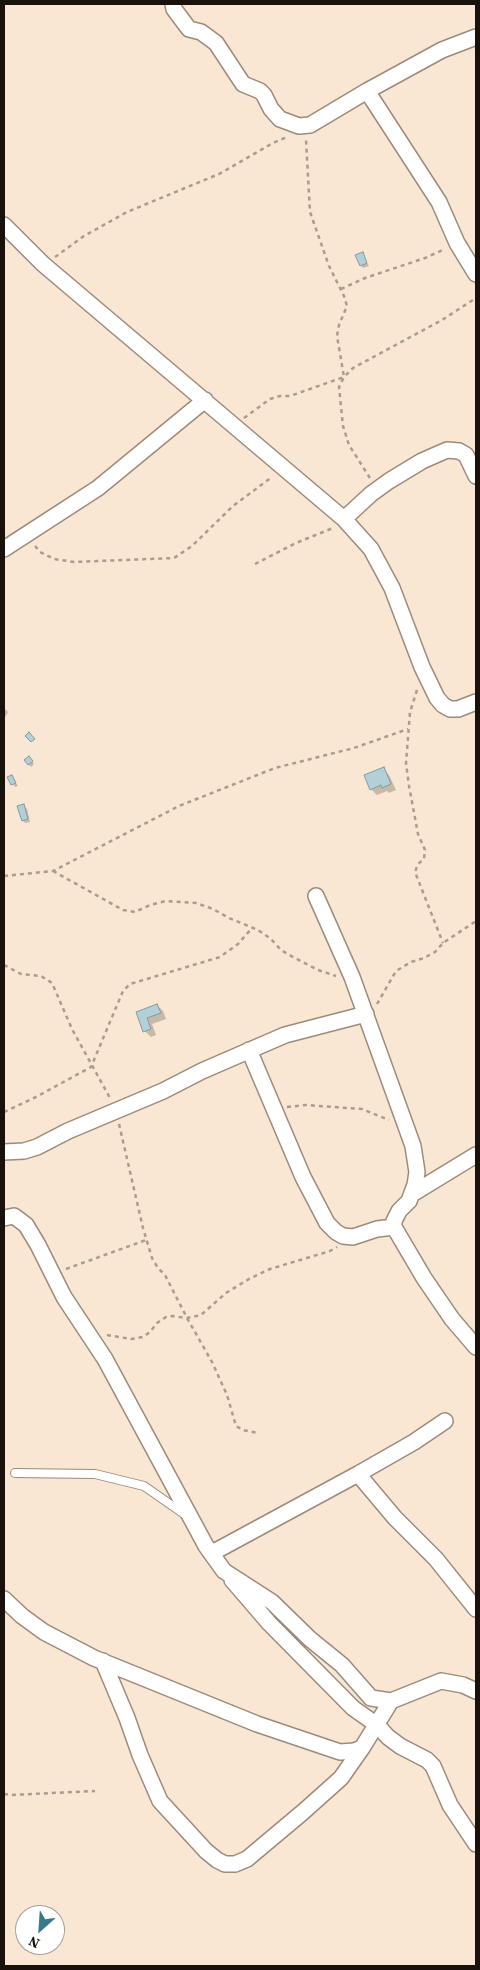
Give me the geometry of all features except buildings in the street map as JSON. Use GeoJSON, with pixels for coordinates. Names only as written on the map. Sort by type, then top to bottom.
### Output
{"type":"FeatureCollection","features":[{"type":"Feature","properties":{"kind":"street"},"geometry":{"type":"LineString","coordinates":[[173,4],[174,9],[189,29],[201,32],[216,43],[243,84],[260,91],[271,110],[280,119],[302,126],[328,115],[442,50],[476,36]]}},
{"type":"Feature","properties":{"kind":"street"},"geometry":{"type":"LineString","coordinates":[[368,91],[439,202],[457,243],[476,274]]}},
{"type":"Feature","properties":{"kind":"street"},"geometry":{"type":"LineString","coordinates":[[4,225],[43,264],[344,520],[371,549],[392,588],[422,667],[437,698],[443,705],[458,709],[476,702]]}},
{"type":"Feature","properties":{"kind":"street"},"geometry":{"type":"LineString","coordinates":[[4,549],[98,488],[205,400]]}},
{"type":"Feature","properties":{"kind":"street"},"geometry":{"type":"LineString","coordinates":[[344,520],[371,494],[422,462],[447,450],[459,451],[466,455],[476,476]]}},
{"type":"Feature","properties":{"kind":"street"},"geometry":{"type":"LineString","coordinates":[[316,896],[367,1016],[413,1146],[417,1172],[412,1194],[409,1201],[399,1211],[394,1221],[394,1227],[424,1278],[452,1319],[476,1347]]}},
{"type":"Feature","properties":{"kind":"street"},"geometry":{"type":"LineString","coordinates":[[4,1152],[24,1151],[37,1147],[68,1131],[163,1091],[285,1035],[367,1016]]}},
{"type":"Feature","properties":{"kind":"street"},"geometry":{"type":"LineString","coordinates":[[249,1050],[303,1177],[327,1223],[336,1232],[353,1237],[377,1229],[394,1227]]}},
{"type":"Feature","properties":{"kind":"street"},"geometry":{"type":"LineString","coordinates":[[412,1194],[476,1156]]}},
{"type":"Feature","properties":{"kind":"street"},"geometry":{"type":"LineString","coordinates":[[4,1218],[14,1216],[26,1225],[64,1297],[105,1359],[192,1520],[212,1553],[269,1622],[328,1684],[354,1708],[377,1725],[388,1737],[400,1746],[427,1760],[433,1766],[450,1805],[476,1844]]}},
{"type":"Feature","properties":{"kind":"street"},"geometry":{"type":"LineString","coordinates":[[212,1553],[358,1474],[414,1442],[445,1421]]}},
{"type":"Feature","properties":{"kind":"street"},"geometry":{"type":"LineString","coordinates":[[358,1474],[395,1518],[436,1559],[476,1610]]}},
{"type":"Feature","properties":{"kind":"street"},"geometry":{"type":"LineString","coordinates":[[230,1576],[272,1602],[310,1639],[342,1666],[371,1698],[391,1701],[441,1681],[463,1685],[476,1691]]}},
{"type":"Feature","properties":{"kind":"street"},"geometry":{"type":"LineString","coordinates":[[4,1599],[22,1616],[44,1632],[103,1661],[309,1743],[340,1752],[354,1751],[362,1748]]}},
{"type":"Feature","properties":{"kind":"street"},"geometry":{"type":"LineString","coordinates":[[103,1661],[143,1764],[160,1801],[206,1851],[216,1860],[225,1864],[234,1864],[247,1859],[341,1778],[391,1701]]}},
{"type":"Feature","properties":{"kind":"lane"},"geometry":{"type":"LineString","coordinates":[[15,1472],[94,1474],[144,1486],[192,1520]]}},
{"type":"Feature","properties":{"kind":"path"},"geometry":{"type":"LineString","coordinates":[[43,264],[84,236],[127,212],[219,174],[289,136],[302,126]]}},
{"type":"Feature","properties":{"kind":"path"},"geometry":{"type":"LineString","coordinates":[[302,126],[310,212],[329,266],[341,289],[347,306],[338,325],[337,336],[344,377],[340,386],[343,426],[349,445],[371,480],[371,494]]}},
{"type":"Feature","properties":{"kind":"path"},"geometry":{"type":"LineString","coordinates":[[341,289],[365,278],[425,258],[457,243]]}},
{"type":"Feature","properties":{"kind":"path"},"geometry":{"type":"LineString","coordinates":[[234,426],[270,399],[290,396],[344,377],[354,368],[442,320],[476,298]]}},
{"type":"Feature","properties":{"kind":"path"},"geometry":{"type":"LineString","coordinates":[[26,534],[40,552],[54,559],[74,562],[174,558],[192,546],[233,506],[284,469]]}},
{"type":"Feature","properties":{"kind":"path"},"geometry":{"type":"LineString","coordinates":[[255,564],[296,543],[333,528],[344,520]]}},
{"type":"Feature","properties":{"kind":"path"},"geometry":{"type":"LineString","coordinates":[[422,667],[410,712],[406,763],[408,786],[418,834],[425,850],[424,859],[418,864],[415,872],[443,943]]}},
{"type":"Feature","properties":{"kind":"path"},"geometry":{"type":"LineString","coordinates":[[4,876],[53,871],[180,806],[275,768],[354,748],[408,729]]}},
{"type":"Feature","properties":{"kind":"path"},"geometry":{"type":"LineString","coordinates":[[53,871],[123,910],[135,912],[150,905],[166,901],[196,903],[213,909],[271,939],[281,950],[318,970],[335,976],[352,978]]}},
{"type":"Feature","properties":{"kind":"path"},"geometry":{"type":"LineString","coordinates":[[367,1016],[384,994],[396,971],[411,962],[435,952],[443,943],[476,922]]}},
{"type":"Feature","properties":{"kind":"path"},"geometry":{"type":"LineString","coordinates":[[4,1112],[36,1098],[92,1067],[123,991],[130,984],[220,957],[238,944],[252,928]]}},
{"type":"Feature","properties":{"kind":"path"},"geometry":{"type":"LineString","coordinates":[[4,965],[21,974],[41,976],[52,984],[72,1030],[116,1110],[125,1156],[152,1258],[165,1275],[216,1370],[227,1394],[236,1426],[243,1430],[258,1433]]}},
{"type":"Feature","properties":{"kind":"path"},"geometry":{"type":"LineString","coordinates":[[274,1108],[306,1105],[362,1109],[408,1130]]}},
{"type":"Feature","properties":{"kind":"path"},"geometry":{"type":"LineString","coordinates":[[87,1332],[131,1339],[143,1337],[166,1317],[187,1318],[201,1315],[226,1293],[249,1279],[270,1269],[330,1251],[353,1237]]}},
{"type":"Feature","properties":{"kind":"path"},"geometry":{"type":"LineString","coordinates":[[53,1274],[146,1240]]}},
{"type":"Feature","properties":{"kind":"path"},"geometry":{"type":"LineString","coordinates":[[4,1794],[95,1791]]}}]}
